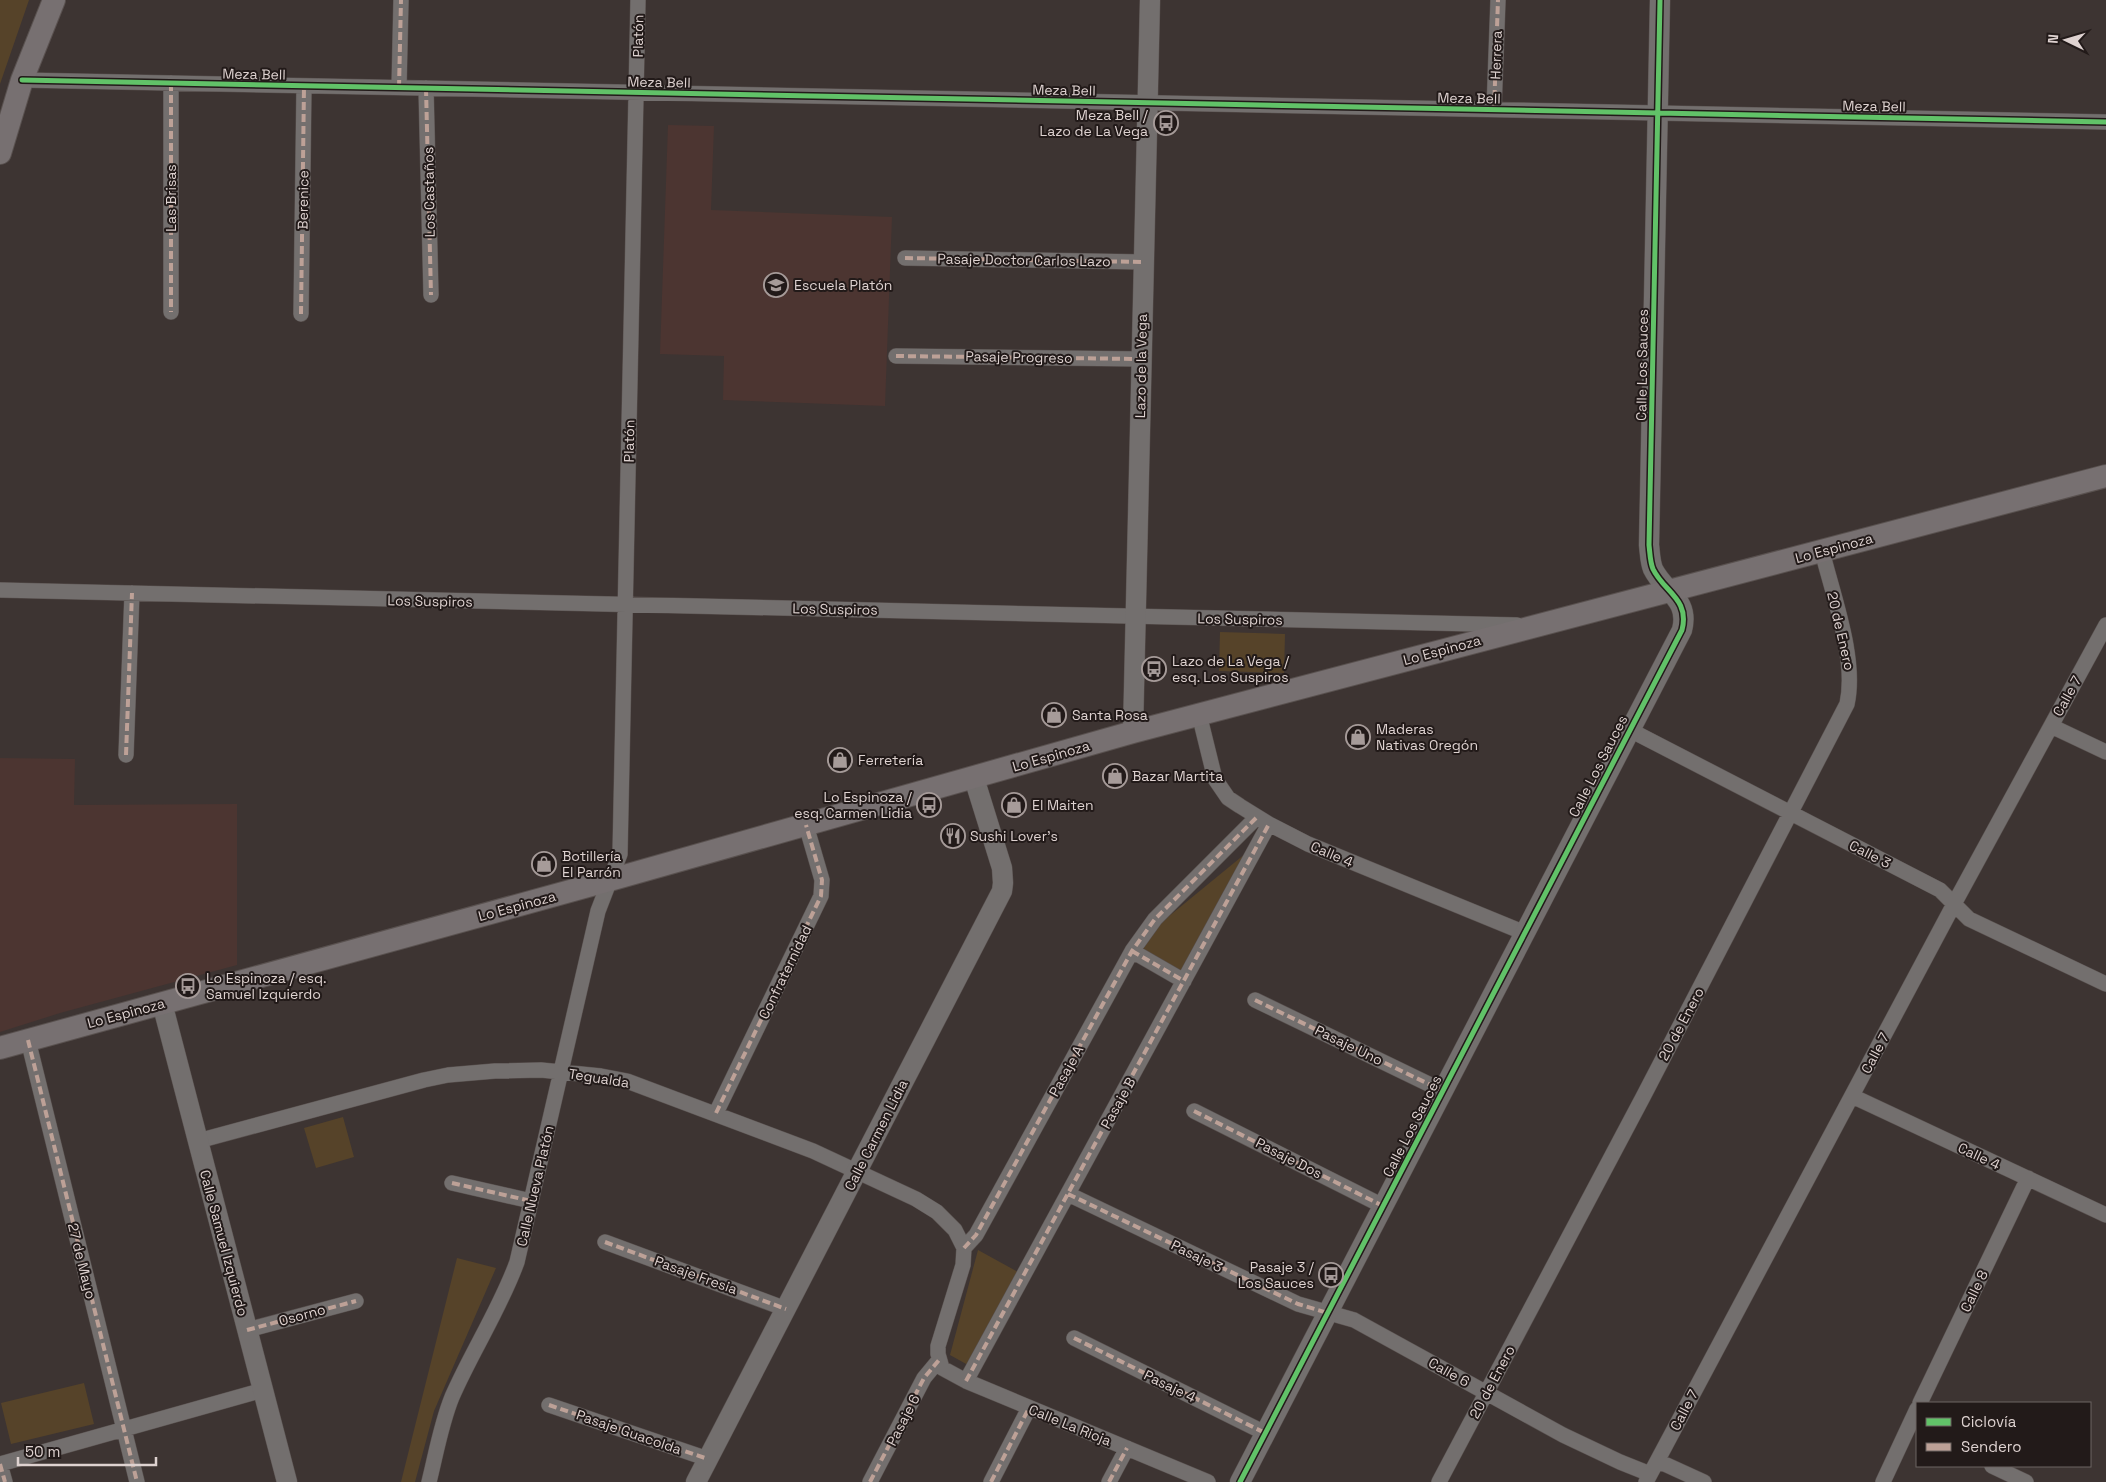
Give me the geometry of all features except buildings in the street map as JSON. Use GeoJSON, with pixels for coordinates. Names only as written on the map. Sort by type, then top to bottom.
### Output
{"type":"FeatureCollection","features":[{"type":"Feature","properties":{"kind":"main road"},"geometry":{"type":"LineString","coordinates":[[0,153],[22,80],[54,0]]}},
{"type":"Feature","properties":{"kind":"main road","name":"Lo Espinoza"},"geometry":{"type":"LineString","coordinates":[[0,1048],[610,880],[1199,714],[2106,476]]}},
{"type":"Feature","properties":{"kind":"street"},"geometry":{"type":"LineString","coordinates":[[399,88],[401,0]]}},
{"type":"Feature","properties":{"kind":"street","name":"Platón"},"geometry":{"type":"LineString","coordinates":[[610,880],[620,854],[638,0]]}},
{"type":"Feature","properties":{"kind":"street","name":"Lazo de la Vega"},"geometry":{"type":"LineString","coordinates":[[1133,732],[1150,0]]}},
{"type":"Feature","properties":{"kind":"street","name":"Herrera"},"geometry":{"type":"LineString","coordinates":[[1494,110],[1498,0]]}},
{"type":"Feature","properties":{"kind":"street","name":"Calle Los Sauces"},"geometry":{"type":"LineString","coordinates":[[1240,1482],[1682,630],[1683,610],[1671,590],[1662,583],[1653,569],[1649,546],[1660,0]]}},
{"type":"Feature","properties":{"kind":"street","name":"Meza Bell"},"geometry":{"type":"LineString","coordinates":[[22,80],[2106,122]]}},
{"type":"Feature","properties":{"kind":"street","name":"Las Brisas"},"geometry":{"type":"LineString","coordinates":[[170,83],[171,312]]}},
{"type":"Feature","properties":{"kind":"street","name":"Berenice"},"geometry":{"type":"LineString","coordinates":[[301,314],[304,86]]}},
{"type":"Feature","properties":{"kind":"street","name":"Los Castaños"},"geometry":{"type":"LineString","coordinates":[[426,88],[431,295]]}},
{"type":"Feature","properties":{"kind":"street","name":"Pasaje Doctor Carlos Lazo"},"geometry":{"type":"LineString","coordinates":[[905,258],[1144,262]]}},
{"type":"Feature","properties":{"kind":"street","name":"Pasaje Progreso"},"geometry":{"type":"LineString","coordinates":[[896,356],[1141,359]]}},
{"type":"Feature","properties":{"kind":"street","name":"20 de Enero"},"geometry":{"type":"LineString","coordinates":[[1439,1482],[1842,717],[1850,690],[1850,666],[1822,551]]}},
{"type":"Feature","properties":{"kind":"street","name":"Los Suspiros"},"geometry":{"type":"LineString","coordinates":[[0,590],[1539,625]]}},
{"type":"Feature","properties":{"kind":"street"},"geometry":{"type":"LineString","coordinates":[[126,755],[132,593]]}},
{"type":"Feature","properties":{"kind":"street","name":"Calle 7"},"geometry":{"type":"LineString","coordinates":[[1651,1472],[1954,904],[2106,625]]}},
{"type":"Feature","properties":{"kind":"street","name":"Calle 4"},"geometry":{"type":"LineString","coordinates":[[1199,714],[1211,767],[1220,789],[1228,798],[1263,821],[1338,857],[1525,933]]}},
{"type":"Feature","properties":{"kind":"street"},"geometry":{"type":"LineString","coordinates":[[2051,726],[2106,752]]}},
{"type":"Feature","properties":{"kind":"street","name":"Calle 3"},"geometry":{"type":"LineString","coordinates":[[1630,730],[1940,890],[1969,919],[2106,984]]}},
{"type":"Feature","properties":{"kind":"street","name":"Calle Carmen Lidia"},"geometry":{"type":"LineString","coordinates":[[696,1482],[1002,891],[1002,868],[974,778]]}},
{"type":"Feature","properties":{"kind":"street","name":"Pasaje A"},"geometry":{"type":"LineString","coordinates":[[938,1360],[938,1346],[963,1265],[964,1248],[976,1234],[1132,951],[1156,919],[1263,821]]}},
{"type":"Feature","properties":{"kind":"street","name":"Pasaje B"},"geometry":{"type":"LineString","coordinates":[[966,1381],[1184,981],[1263,821]]}},
{"type":"Feature","properties":{"kind":"street","name":"Confraternidad"},"geometry":{"type":"LineString","coordinates":[[716,1113],[821,896],[822,880],[806,825]]}},
{"type":"Feature","properties":{"kind":"street","name":"Calle Nueva Platón"},"geometry":{"type":"LineString","coordinates":[[429,1482],[448,1408],[512,1275],[531,1202],[598,911],[610,880]]}},
{"type":"Feature","properties":{"kind":"street"},"geometry":{"type":"LineString","coordinates":[[1132,951],[1184,981]]}},
{"type":"Feature","properties":{"kind":"street","name":"Pasaje Uno"},"geometry":{"type":"LineString","coordinates":[[1255,1000],[1443,1091]]}},
{"type":"Feature","properties":{"kind":"street","name":"Calle Samuel Izquierdo"},"geometry":{"type":"LineString","coordinates":[[162,1003],[287,1482]]}},
{"type":"Feature","properties":{"kind":"street","name":"27 de Mayo"},"geometry":{"type":"LineString","coordinates":[[28,1040],[137,1482]]}},
{"type":"Feature","properties":{"kind":"street","name":"Tegualda"},"geometry":{"type":"LineString","coordinates":[[198,1141],[448,1075],[518,1070],[601,1076],[627,1081],[716,1113],[858,1171],[916,1199],[938,1212],[955,1230],[964,1248]]}},
{"type":"Feature","properties":{"kind":"street","name":"Calle 4"},"geometry":{"type":"LineString","coordinates":[[1852,1096],[2106,1215]]}},
{"type":"Feature","properties":{"kind":"street","name":"Pasaje Dos"},"geometry":{"type":"LineString","coordinates":[[1194,1111],[1383,1206]]}},
{"type":"Feature","properties":{"kind":"street","name":"Calle 8"},"geometry":{"type":"LineString","coordinates":[[1920,1402],[2028,1178]]}},
{"type":"Feature","properties":{"kind":"street"},"geometry":{"type":"LineString","coordinates":[[452,1182],[531,1202]]}},
{"type":"Feature","properties":{"kind":"street","name":"Pasaje 3"},"geometry":{"type":"LineString","coordinates":[[1068,1194],[1298,1304],[1328,1313]]}},
{"type":"Feature","properties":{"kind":"street","name":"Pasaje Fresia"},"geometry":{"type":"LineString","coordinates":[[605,1242],[786,1309]]}},
{"type":"Feature","properties":{"kind":"street","name":"Osorno"},"geometry":{"type":"LineString","coordinates":[[247,1330],[356,1301]]}},
{"type":"Feature","properties":{"kind":"street","name":"Calle 6"},"geometry":{"type":"LineString","coordinates":[[1328,1313],[1354,1320],[1590,1449],[1651,1472],[1704,1482]]}},
{"type":"Feature","properties":{"kind":"street","name":"Pasaje 4"},"geometry":{"type":"LineString","coordinates":[[1074,1338],[1265,1433]]}},
{"type":"Feature","properties":{"kind":"street","name":"Calle La Rioja"},"geometry":{"type":"LineString","coordinates":[[938,1360],[942,1368],[966,1381],[1208,1482]]}},
{"type":"Feature","properties":{"kind":"street","name":"Pasaje 6"},"geometry":{"type":"LineString","coordinates":[[870,1482],[924,1378],[938,1360]]}},
{"type":"Feature","properties":{"kind":"street"},"geometry":{"type":"LineString","coordinates":[[5,1482],[0,1464],[263,1390]]}},
{"type":"Feature","properties":{"kind":"street","name":"Pasaje Guacolda"},"geometry":{"type":"LineString","coordinates":[[549,1405],[708,1459]]}},
{"type":"Feature","properties":{"kind":"street"},"geometry":{"type":"LineString","coordinates":[[991,1482],[1030,1408]]}},
{"type":"Feature","properties":{"kind":"street"},"geometry":{"type":"LineString","coordinates":[[1883,1482],[1913,1429],[1916,1414]]}},
{"type":"Feature","properties":{"kind":"street"},"geometry":{"type":"LineString","coordinates":[[1109,1482],[1127,1448]]}},
{"type":"Feature","properties":{"kind":"street"},"geometry":{"type":"LineString","coordinates":[[1994,1467],[2026,1482]]}},
{"type":"Feature","properties":{"kind":"shaded area"},"geometry":{"type":"Polygon","coordinates":[[[0,0],[29,0],[0,84],[0,0]]]}},
{"type":"Feature","properties":{"kind":"shaded area","name":"Escuela Platón"},"geometry":{"type":"Polygon","coordinates":[[[668,125],[714,126],[711,210],[892,217],[885,406],[723,400],[724,356],[660,354],[668,125]]]}},
{"type":"Feature","properties":{"kind":"shaded area"},"geometry":{"type":"Polygon","coordinates":[[[1220,632],[1285,634],[1284,673],[1219,671],[1220,632]]]}},
{"type":"Feature","properties":{"kind":"shaded area"},"geometry":{"type":"Polygon","coordinates":[[[0,758],[75,759],[74,805],[237,804],[237,965],[60,1013],[0,1032],[0,758]]]}},
{"type":"Feature","properties":{"kind":"shaded area"},"geometry":{"type":"Polygon","coordinates":[[[1251,849],[1183,972],[1143,949],[1157,926],[1251,849]]]}},
{"type":"Feature","properties":{"kind":"shaded area"},"geometry":{"type":"Polygon","coordinates":[[[343,1117],[354,1157],[316,1168],[304,1128],[343,1117]]]}},
{"type":"Feature","properties":{"kind":"shaded area"},"geometry":{"type":"Polygon","coordinates":[[[978,1250],[1018,1272],[968,1365],[950,1355],[978,1250]]]}},
{"type":"Feature","properties":{"kind":"shaded area"},"geometry":{"type":"Polygon","coordinates":[[[457,1258],[496,1268],[434,1411],[415,1482],[401,1482],[457,1258]]]}},
{"type":"Feature","properties":{"kind":"shaded area"},"geometry":{"type":"Polygon","coordinates":[[[84,1383],[94,1424],[11,1444],[1,1403],[84,1383]]]}},
{"type":"Feature","properties":{"kind":"marked path"},"geometry":{"type":"LineString","coordinates":[[399,88],[401,0]]}},
{"type":"Feature","properties":{"kind":"marked path"},"geometry":{"type":"LineString","coordinates":[[1494,110],[1498,0]]}},
{"type":"Feature","properties":{"kind":"marked path"},"geometry":{"type":"LineString","coordinates":[[171,83],[171,312]]}},
{"type":"Feature","properties":{"kind":"marked path"},"geometry":{"type":"LineString","coordinates":[[301,314],[304,86]]}},
{"type":"Feature","properties":{"kind":"marked path"},"geometry":{"type":"LineString","coordinates":[[426,88],[431,295]]}},
{"type":"Feature","properties":{"kind":"marked path"},"geometry":{"type":"LineString","coordinates":[[905,258],[1144,262]]}},
{"type":"Feature","properties":{"kind":"marked path"},"geometry":{"type":"LineString","coordinates":[[896,356],[1141,359]]}},
{"type":"Feature","properties":{"kind":"marked path"},"geometry":{"type":"LineString","coordinates":[[126,755],[132,593]]}},
{"type":"Feature","properties":{"kind":"marked path"},"geometry":{"type":"LineString","coordinates":[[964,1248],[976,1235],[1132,951],[1155,919],[1257,817]]}},
{"type":"Feature","properties":{"kind":"marked path"},"geometry":{"type":"LineString","coordinates":[[966,1381],[1269,824]]}},
{"type":"Feature","properties":{"kind":"marked path"},"geometry":{"type":"LineString","coordinates":[[716,1113],[821,896],[822,880],[806,825]]}},
{"type":"Feature","properties":{"kind":"marked path"},"geometry":{"type":"LineString","coordinates":[[1132,951],[1184,981]]}},
{"type":"Feature","properties":{"kind":"marked path"},"geometry":{"type":"LineString","coordinates":[[1255,1000],[1443,1091]]}},
{"type":"Feature","properties":{"kind":"marked path"},"geometry":{"type":"LineString","coordinates":[[28,1040],[137,1482]]}},
{"type":"Feature","properties":{"kind":"marked path"},"geometry":{"type":"LineString","coordinates":[[1194,1111],[1383,1206]]}},
{"type":"Feature","properties":{"kind":"marked path"},"geometry":{"type":"LineString","coordinates":[[452,1183],[531,1201]]}},
{"type":"Feature","properties":{"kind":"marked path"},"geometry":{"type":"LineString","coordinates":[[1068,1194],[1298,1304],[1328,1313]]}},
{"type":"Feature","properties":{"kind":"marked path"},"geometry":{"type":"LineString","coordinates":[[605,1242],[786,1309]]}},
{"type":"Feature","properties":{"kind":"marked path"},"geometry":{"type":"LineString","coordinates":[[247,1330],[356,1301]]}},
{"type":"Feature","properties":{"kind":"marked path"},"geometry":{"type":"LineString","coordinates":[[1074,1338],[1265,1433]]}},
{"type":"Feature","properties":{"kind":"marked path"},"geometry":{"type":"LineString","coordinates":[[870,1482],[924,1378],[939,1360]]}},
{"type":"Feature","properties":{"kind":"marked path"},"geometry":{"type":"LineString","coordinates":[[549,1405],[708,1459]]}},
{"type":"Feature","properties":{"kind":"marked path"},"geometry":{"type":"LineString","coordinates":[[991,1482],[1029,1408]]}},
{"type":"Feature","properties":{"kind":"marked path"},"geometry":{"type":"LineString","coordinates":[[1109,1482],[1127,1448]]}},
{"type":"Feature","properties":{"kind":"marked path"},"geometry":{"type":"LineString","coordinates":[[0,1464],[5,1482]]}},
{"type":"Feature","properties":{"kind":"cycle path"},"geometry":{"type":"LineString","coordinates":[[1240,1482],[1682,630],[1684,619],[1679,603],[1653,569],[1649,545],[1660,0]]}},
{"type":"Feature","properties":{"kind":"cycle path"},"geometry":{"type":"LineString","coordinates":[[22,80],[2106,122]]}},
{"type":"Feature","properties":{"kind":"place","name":"Meza Bell / Lazo de La Vega"},"geometry":{"type":"Point","coordinates":[1166,123]}},
{"type":"Feature","properties":{"kind":"place","name":"Escuela Platón"},"geometry":{"type":"Point","coordinates":[776,285]}},
{"type":"Feature","properties":{"kind":"place","name":"Lazo de La Vega / esq. Los Suspiros"},"geometry":{"type":"Point","coordinates":[1154,669]}},
{"type":"Feature","properties":{"kind":"place","name":"Santa Rosa"},"geometry":{"type":"Point","coordinates":[1054,715]}},
{"type":"Feature","properties":{"kind":"place","name":"Maderas Nativas Oregón"},"geometry":{"type":"Point","coordinates":[1358,737]}},
{"type":"Feature","properties":{"kind":"place","name":"Ferretería"},"geometry":{"type":"Point","coordinates":[840,760]}},
{"type":"Feature","properties":{"kind":"place","name":"Bazar Martita"},"geometry":{"type":"Point","coordinates":[1115,776]}},
{"type":"Feature","properties":{"kind":"place","name":"Lo Espinoza / esq. Carmen Lidia"},"geometry":{"type":"Point","coordinates":[929,805]}},
{"type":"Feature","properties":{"kind":"place","name":"El Maiten"},"geometry":{"type":"Point","coordinates":[1014,805]}},
{"type":"Feature","properties":{"kind":"place","name":"Sushi Lover's"},"geometry":{"type":"Point","coordinates":[953,836]}},
{"type":"Feature","properties":{"kind":"place","name":"Botillería El Parrón"},"geometry":{"type":"Point","coordinates":[544,864]}},
{"type":"Feature","properties":{"kind":"place","name":"Lo Espinoza / esq. Samuel Izquierdo"},"geometry":{"type":"Point","coordinates":[188,986]}},
{"type":"Feature","properties":{"kind":"place","name":"Pasaje 3 / Los Sauces"},"geometry":{"type":"Point","coordinates":[1331,1275]}}]}
